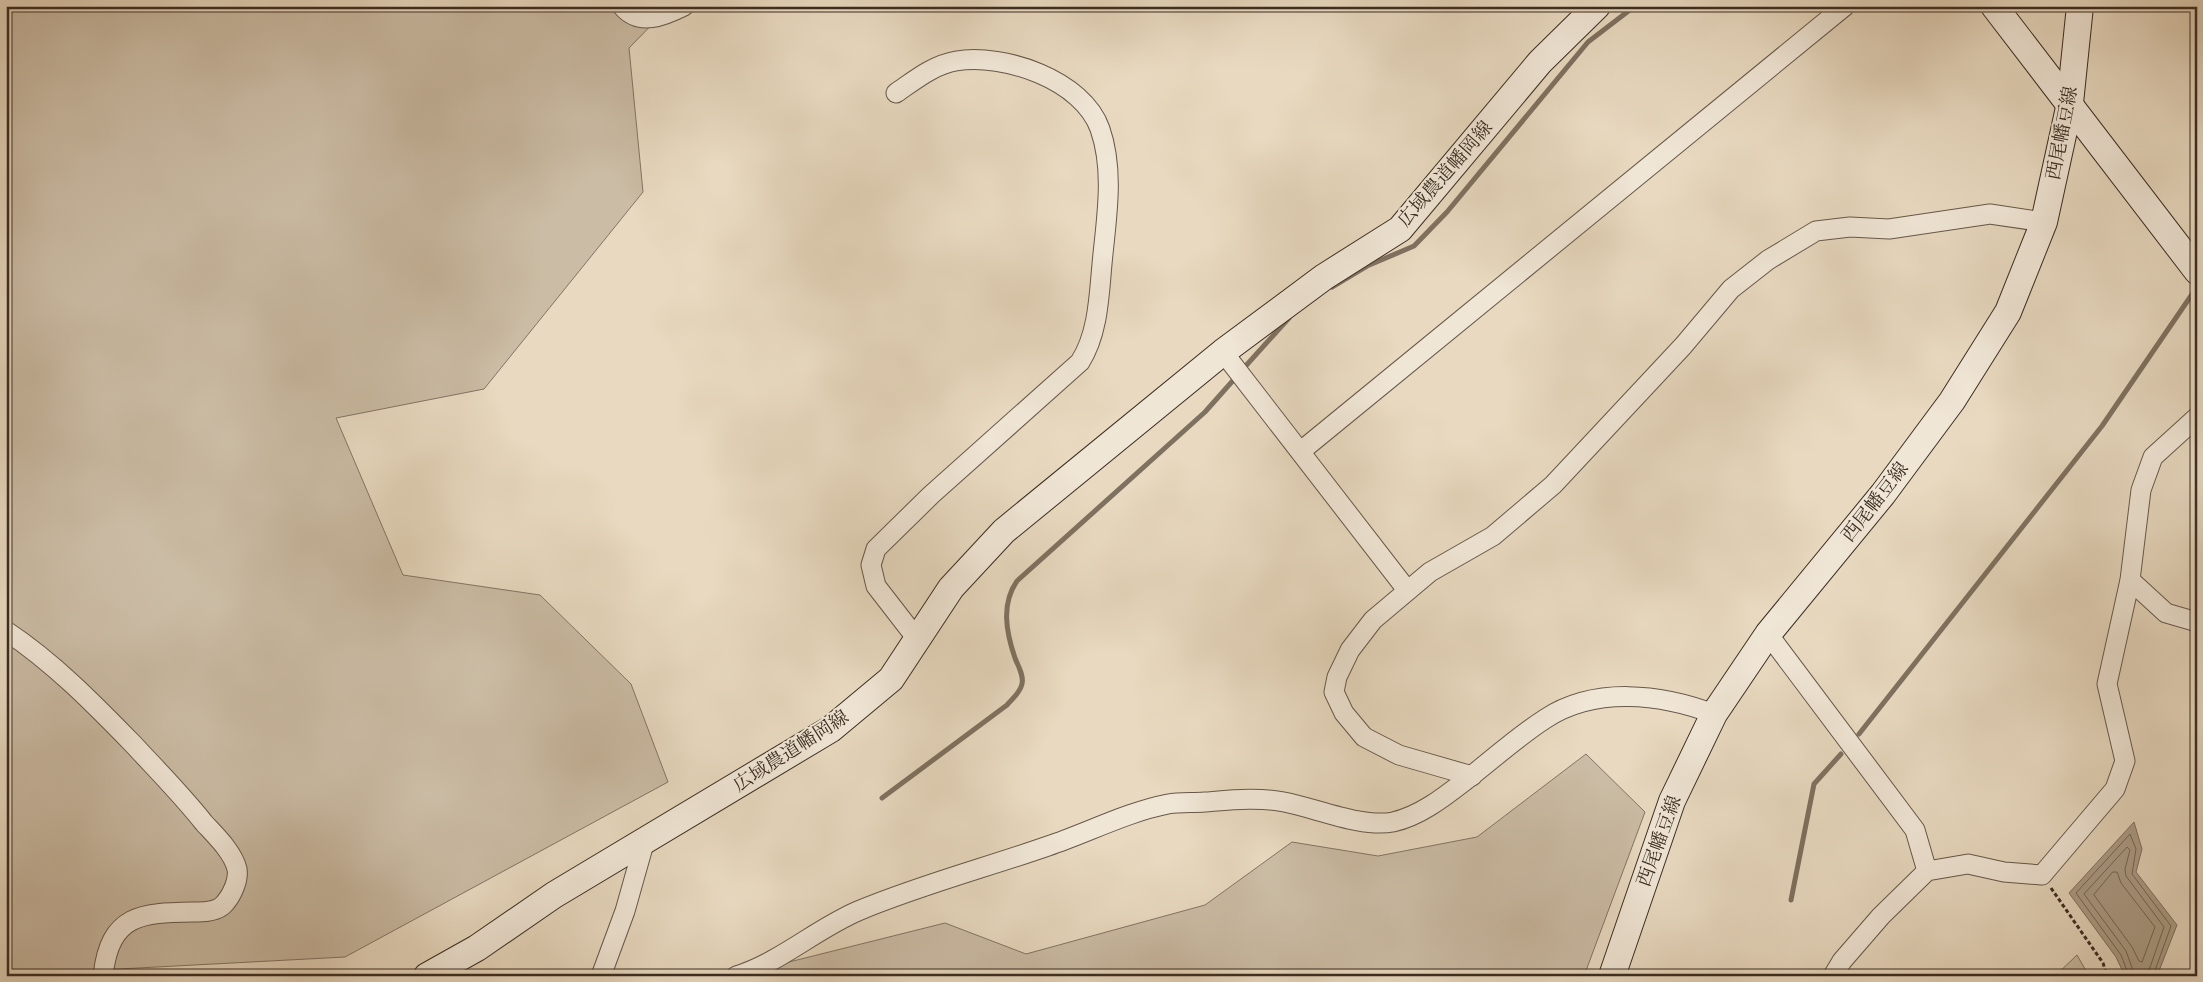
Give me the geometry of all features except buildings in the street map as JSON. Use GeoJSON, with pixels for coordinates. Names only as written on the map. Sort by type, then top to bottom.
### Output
{"type":"FeatureCollection","features":[{"type":"Feature","properties":{"kind":"street"},"geometry":{"type":"LineString","coordinates":[[622,6],[638,18],[650,18],[660,17],[684,6]]}},
{"type":"Feature","properties":{"kind":"street","name":"広域農道幡岡線"},"geometry":{"type":"LineString","coordinates":[[427,976],[476,948],[554,895],[831,729],[891,679],[951,588],[1004,531],[1228,358],[1324,277],[1400,229],[1540,62],[1597,6]]}},
{"type":"Feature","properties":{"kind":"street"},"geometry":{"type":"LineString","coordinates":[[1301,451],[1845,6]]}},
{"type":"Feature","properties":{"kind":"street"},"geometry":{"type":"LineString","coordinates":[[1994,6],[2196,270]]}},
{"type":"Feature","properties":{"kind":"street","name":"西尾幡豆線"},"geometry":{"type":"LineString","coordinates":[[1612,976],[1672,801],[1714,714],[1768,634],[1883,494],[1952,401],[2008,312],[2044,222],[2070,103],[2080,6]]}},
{"type":"Feature","properties":{"kind":"street"},"geometry":{"type":"LineString","coordinates":[[896,93],[929,70],[956,61],[1002,62],[1043,75],[1088,104],[1100,128],[1109,168],[1107,212],[1098,306],[1089,349],[1080,362],[931,495],[876,550],[871,566],[876,586],[917,639]]}},
{"type":"Feature","properties":{"kind":"street"},"geometry":{"type":"LineString","coordinates":[[1472,776],[1399,755],[1364,737],[1344,713],[1334,692],[1337,677],[1350,650],[1373,620],[1430,572],[1493,536],[1553,485],[1683,346],[1731,289],[1768,260],[1816,231],[1850,227],[1889,228],[1990,214],[2044,222]]}},
{"type":"Feature","properties":{"kind":"street"},"geometry":{"type":"LineString","coordinates":[[1228,358],[1407,590]]}},
{"type":"Feature","properties":{"kind":"street"},"geometry":{"type":"LineString","coordinates":[[1833,976],[1842,961],[1881,916],[1927,871],[1968,864],[2004,872],[2042,875],[2115,789],[2125,761],[2107,684],[2130,580],[2141,490],[2153,457],[2197,417]]}},
{"type":"Feature","properties":{"kind":"street"},"geometry":{"type":"LineString","coordinates":[[2130,580],[2166,614],[2197,622]]}},
{"type":"Feature","properties":{"kind":"street"},"geometry":{"type":"LineString","coordinates":[[6,631],[60,674],[108,718],[186,801],[226,849],[237,868],[237,881],[226,903],[220,909],[204,912],[141,916],[121,928],[112,939],[104,963],[103,976]]}},
{"type":"Feature","properties":{"kind":"street"},"geometry":{"type":"LineString","coordinates":[[1768,634],[1915,830],[1927,871]]}},
{"type":"Feature","properties":{"kind":"street"},"geometry":{"type":"LineString","coordinates":[[736,976],[762,965],[856,912],[932,884],[1048,846],[1131,815],[1168,804],[1262,799],[1361,821],[1391,822],[1419,813],[1472,776],[1546,718],[1573,706],[1610,697],[1651,697],[1682,703],[1714,714]]}},
{"type":"Feature","properties":{"kind":"street"},"geometry":{"type":"LineString","coordinates":[[600,976],[625,911],[645,840]]}},
{"type":"Feature","properties":{"kind":"path"},"geometry":{"type":"LineString","coordinates":[[2042,875],[2102,964],[2107,976]]}},
{"type":"Feature","properties":{"kind":"shaded area"},"geometry":{"type":"Polygon","coordinates":[[[6,6],[670,6],[629,48],[643,192],[484,389],[336,418],[403,575],[540,595],[631,684],[668,782],[345,957],[6,975],[6,6]]]}},
{"type":"Feature","properties":{"kind":"shaded area"},"geometry":{"type":"Polygon","coordinates":[[[1586,754],[1645,812],[1584,976],[733,976],[945,923],[1026,954],[1205,905],[1292,842],[1378,856],[1477,837],[1586,754]]]}},
{"type":"Feature","properties":{"kind":"shaded area"},"geometry":{"type":"Polygon","coordinates":[[[2077,955],[2089,976],[2055,976],[2077,955]]]}},
{"type":"Feature","properties":{"kind":"water"},"geometry":{"type":"Polygon","coordinates":[[[2134,822],[2142,849],[2136,872],[2177,925],[2157,976],[2125,976],[2116,957],[2069,893],[2134,822]]]}},
{"type":"Feature","properties":{"kind":"waterway"},"geometry":{"type":"LineString","coordinates":[[1332,287],[1367,266],[1414,246],[1447,212],[1588,42],[1635,6]]}},
{"type":"Feature","properties":{"kind":"waterway"},"geometry":{"type":"LineString","coordinates":[[1859,734],[2102,426],[2197,287]]}},
{"type":"Feature","properties":{"kind":"waterway"},"geometry":{"type":"LineString","coordinates":[[1243,369],[1289,318]]}},
{"type":"Feature","properties":{"kind":"waterway"},"geometry":{"type":"LineString","coordinates":[[882,798],[1007,705],[1021,687],[1022,677],[1007,628],[1009,599],[1017,581],[1205,412],[1237,376]]}},
{"type":"Feature","properties":{"kind":"waterway"},"geometry":{"type":"LineString","coordinates":[[1791,900],[1814,784],[1841,754]]}}]}
